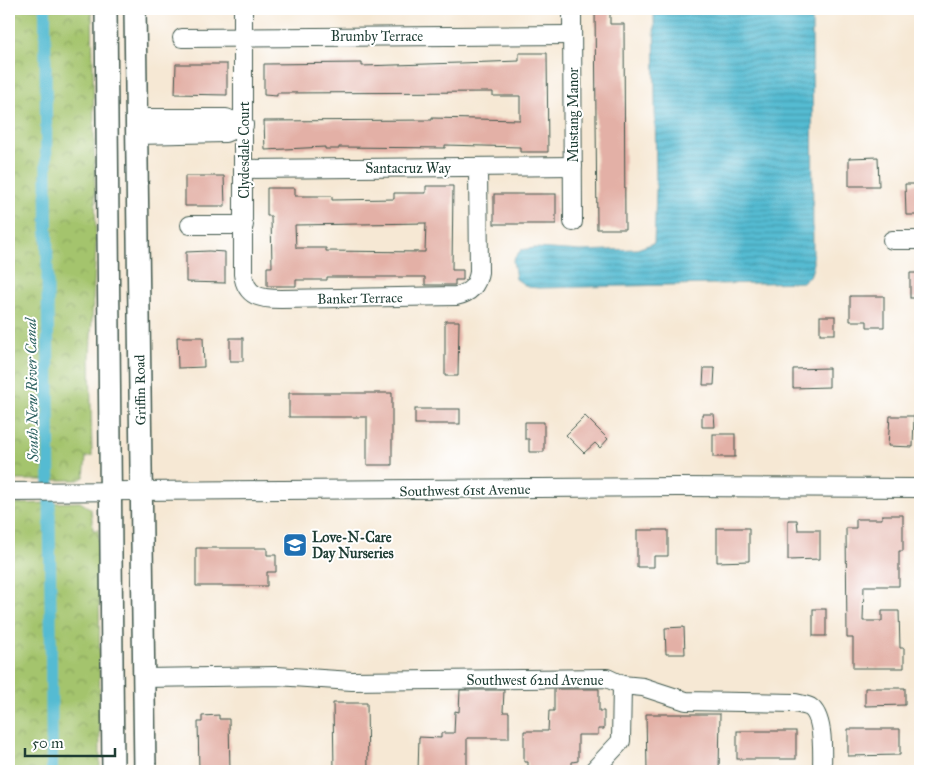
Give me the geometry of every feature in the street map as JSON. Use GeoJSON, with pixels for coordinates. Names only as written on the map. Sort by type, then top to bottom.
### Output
{"type":"FeatureCollection","features":[{"type":"Feature","properties":{"kind":"main road"},"geometry":{"type":"LineString","coordinates":[[106,9],[113,771]]}},
{"type":"Feature","properties":{"kind":"main road"},"geometry":{"type":"LineString","coordinates":[[116,9],[119,105],[137,126]]}},
{"type":"Feature","properties":{"kind":"main road","name":"Griffin Road"},"geometry":{"type":"LineString","coordinates":[[135,9],[145,771]]}},
{"type":"Feature","properties":{"kind":"street","name":"Clydesdale Court"},"geometry":{"type":"LineString","coordinates":[[243,9],[243,274],[248,290]]}},
{"type":"Feature","properties":{"kind":"street","name":"Mustang Manor"},"geometry":{"type":"LineString","coordinates":[[572,9],[573,222]]}},
{"type":"Feature","properties":{"kind":"street","name":"Brumby Terrace"},"geometry":{"type":"LineString","coordinates":[[182,38],[572,35]]}},
{"type":"Feature","properties":{"kind":"street"},"geometry":{"type":"LineString","coordinates":[[137,126],[224,133],[244,125]]}},
{"type":"Feature","properties":{"kind":"street","name":"Santacruz Way"},"geometry":{"type":"LineString","coordinates":[[244,169],[573,166]]}},
{"type":"Feature","properties":{"kind":"street","name":"Banker Terrace"},"geometry":{"type":"LineString","coordinates":[[248,290],[254,296],[262,299],[456,296],[466,294],[478,281],[479,272],[478,167]]}},
{"type":"Feature","properties":{"kind":"street"},"geometry":{"type":"LineString","coordinates":[[190,225],[244,224]]}},
{"type":"Feature","properties":{"kind":"street"},"geometry":{"type":"LineString","coordinates":[[892,240],[920,240]]}},
{"type":"Feature","properties":{"kind":"street","name":"Southwest 61st Avenue"},"geometry":{"type":"LineString","coordinates":[[12,492],[678,487],[920,488]]}},
{"type":"Feature","properties":{"kind":"street","name":"Southwest 62nd Avenue"},"geometry":{"type":"LineString","coordinates":[[143,672],[285,676],[352,681],[607,678],[622,685],[643,687],[686,702],[795,703],[810,707],[817,717],[821,733],[822,771]]}},
{"type":"Feature","properties":{"kind":"street"},"geometry":{"type":"LineString","coordinates":[[593,771],[620,741],[622,685]]}},
{"type":"Feature","properties":{"kind":"green space"},"geometry":{"type":"Polygon","coordinates":[[[9,9],[92,9],[96,246],[90,356],[92,456],[86,457],[84,477],[78,480],[15,480],[9,474],[9,9]]]}},
{"type":"Feature","properties":{"kind":"green space"},"geometry":{"type":"Polygon","coordinates":[[[80,502],[91,509],[93,530],[99,530],[100,771],[9,771],[9,508],[15,504],[80,502]]]}},
{"type":"Feature","properties":{"kind":"water"},"geometry":{"type":"Polygon","coordinates":[[[654,9],[812,9],[813,267],[811,274],[803,282],[539,288],[528,287],[516,279],[513,260],[521,250],[535,248],[581,251],[637,249],[654,243],[656,191],[654,9]]]}},
{"type":"Feature","properties":{"kind":"building"},"geometry":{"type":"Polygon","coordinates":[[[595,9],[610,9],[610,24],[624,24],[625,229],[597,229],[595,9]]]}},
{"type":"Feature","properties":{"kind":"building"},"geometry":{"type":"Polygon","coordinates":[[[519,53],[547,53],[548,152],[520,152],[520,147],[445,145],[445,148],[339,147],[339,149],[325,149],[325,147],[265,150],[264,121],[432,120],[432,118],[520,120],[520,96],[493,96],[493,92],[277,93],[277,96],[264,95],[264,64],[362,63],[362,66],[519,61],[519,53]]]}},
{"type":"Feature","properties":{"kind":"building"},"geometry":{"type":"Polygon","coordinates":[[[176,64],[227,64],[227,95],[175,94],[176,64]]]}},
{"type":"Feature","properties":{"kind":"building"},"geometry":{"type":"Polygon","coordinates":[[[878,157],[879,186],[849,186],[849,158],[878,157]]]}},
{"type":"Feature","properties":{"kind":"building"},"geometry":{"type":"Polygon","coordinates":[[[185,176],[224,176],[225,206],[185,206],[185,176]]]}},
{"type":"Feature","properties":{"kind":"building"},"geometry":{"type":"Polygon","coordinates":[[[905,184],[920,184],[920,211],[917,211],[917,215],[906,215],[905,184]]]}},
{"type":"Feature","properties":{"kind":"building"},"geometry":{"type":"Polygon","coordinates":[[[426,186],[453,186],[452,270],[463,270],[463,280],[455,280],[455,285],[425,285],[425,277],[327,277],[327,280],[296,280],[296,286],[267,286],[267,267],[272,267],[271,216],[267,216],[267,188],[295,188],[295,196],[332,196],[332,200],[394,199],[394,193],[426,193],[426,186]],[[426,223],[295,225],[296,248],[326,248],[326,251],[425,252],[426,223]]]}},
{"type":"Feature","properties":{"kind":"building"},"geometry":{"type":"Polygon","coordinates":[[[494,194],[556,194],[556,224],[494,224],[494,194]]]}},
{"type":"Feature","properties":{"kind":"building"},"geometry":{"type":"Polygon","coordinates":[[[186,252],[225,252],[225,283],[186,282],[186,252]]]}},
{"type":"Feature","properties":{"kind":"building"},"geometry":{"type":"Polygon","coordinates":[[[910,273],[920,273],[920,298],[910,298],[910,273]]]}},
{"type":"Feature","properties":{"kind":"building"},"geometry":{"type":"Polygon","coordinates":[[[850,296],[884,296],[884,327],[867,327],[867,321],[850,321],[850,296]]]}},
{"type":"Feature","properties":{"kind":"building"},"geometry":{"type":"Polygon","coordinates":[[[820,316],[835,316],[835,334],[820,334],[820,316]]]}},
{"type":"Feature","properties":{"kind":"building"},"geometry":{"type":"Polygon","coordinates":[[[445,321],[459,321],[458,376],[445,376],[445,321]]]}},
{"type":"Feature","properties":{"kind":"building"},"geometry":{"type":"Polygon","coordinates":[[[177,337],[203,337],[204,367],[178,368],[177,337]]]}},
{"type":"Feature","properties":{"kind":"building"},"geometry":{"type":"Polygon","coordinates":[[[230,338],[243,338],[243,361],[230,361],[230,338]]]}},
{"type":"Feature","properties":{"kind":"building"},"geometry":{"type":"Polygon","coordinates":[[[704,368],[715,368],[714,385],[703,385],[704,368]]]}},
{"type":"Feature","properties":{"kind":"building"},"geometry":{"type":"Polygon","coordinates":[[[829,368],[829,387],[793,388],[793,369],[829,368]]]}},
{"type":"Feature","properties":{"kind":"building"},"geometry":{"type":"Polygon","coordinates":[[[289,393],[392,393],[392,465],[367,465],[367,417],[289,417],[289,393]]]}},
{"type":"Feature","properties":{"kind":"building"},"geometry":{"type":"Polygon","coordinates":[[[415,409],[460,409],[460,424],[415,424],[415,409]]]}},
{"type":"Feature","properties":{"kind":"building"},"geometry":{"type":"Polygon","coordinates":[[[702,414],[714,414],[715,427],[702,427],[702,414]]]}},
{"type":"Feature","properties":{"kind":"building"},"geometry":{"type":"Polygon","coordinates":[[[585,416],[608,439],[600,448],[595,443],[584,453],[566,435],[585,416]]]}},
{"type":"Feature","properties":{"kind":"building"},"geometry":{"type":"Polygon","coordinates":[[[890,416],[914,416],[913,447],[888,446],[890,416]]]}},
{"type":"Feature","properties":{"kind":"building"},"geometry":{"type":"Polygon","coordinates":[[[525,422],[544,422],[544,452],[529,452],[529,439],[525,439],[525,422]]]}},
{"type":"Feature","properties":{"kind":"building"},"geometry":{"type":"Polygon","coordinates":[[[713,434],[735,434],[735,457],[713,457],[713,434]]]}},
{"type":"Feature","properties":{"kind":"building"},"geometry":{"type":"Polygon","coordinates":[[[882,515],[903,515],[903,551],[899,551],[899,586],[864,586],[863,621],[882,621],[882,611],[899,611],[900,648],[904,648],[904,668],[853,668],[853,638],[847,638],[846,528],[856,528],[856,519],[882,519],[882,515]]]}},
{"type":"Feature","properties":{"kind":"building"},"geometry":{"type":"Polygon","coordinates":[[[788,520],[797,520],[798,530],[820,530],[820,559],[788,560],[788,520]]]}},
{"type":"Feature","properties":{"kind":"building"},"geometry":{"type":"Polygon","coordinates":[[[717,528],[749,528],[749,561],[717,562],[717,528]]]}},
{"type":"Feature","properties":{"kind":"building"},"geometry":{"type":"Polygon","coordinates":[[[637,530],[668,530],[668,556],[654,556],[654,567],[637,567],[637,530]]]}},
{"type":"Feature","properties":{"kind":"building"},"geometry":{"type":"Polygon","coordinates":[[[196,548],[267,548],[267,555],[276,555],[276,572],[267,572],[267,586],[196,586],[196,548]]]}},
{"type":"Feature","properties":{"kind":"building"},"geometry":{"type":"Polygon","coordinates":[[[813,609],[826,609],[826,636],[813,636],[813,609]]]}},
{"type":"Feature","properties":{"kind":"building"},"geometry":{"type":"Polygon","coordinates":[[[684,627],[685,654],[666,654],[665,628],[684,627]]]}},
{"type":"Feature","properties":{"kind":"building"},"geometry":{"type":"Polygon","coordinates":[[[865,688],[905,688],[905,705],[865,706],[865,688]]]}},
{"type":"Feature","properties":{"kind":"building"},"geometry":{"type":"Polygon","coordinates":[[[554,689],[599,689],[599,711],[604,711],[604,729],[598,729],[598,735],[578,735],[578,761],[572,762],[572,771],[528,771],[528,762],[524,762],[524,731],[548,731],[549,711],[554,711],[554,689]]]}},
{"type":"Feature","properties":{"kind":"building"},"geometry":{"type":"Polygon","coordinates":[[[460,690],[504,690],[503,712],[509,712],[509,738],[467,738],[467,771],[418,771],[419,737],[441,738],[441,733],[454,733],[455,711],[459,712],[460,690]]]}},
{"type":"Feature","properties":{"kind":"building"},"geometry":{"type":"Polygon","coordinates":[[[333,703],[367,703],[368,771],[334,771],[333,703]]]}},
{"type":"Feature","properties":{"kind":"building"},"geometry":{"type":"Polygon","coordinates":[[[646,714],[720,714],[719,771],[647,771],[646,714]]]}},
{"type":"Feature","properties":{"kind":"building"},"geometry":{"type":"Polygon","coordinates":[[[219,715],[219,719],[229,719],[230,771],[199,771],[198,722],[202,722],[202,716],[219,715]]]}},
{"type":"Feature","properties":{"kind":"building"},"geometry":{"type":"Polygon","coordinates":[[[848,729],[900,729],[900,755],[848,756],[848,729]]]}},
{"type":"Feature","properties":{"kind":"building"},"geometry":{"type":"Polygon","coordinates":[[[737,731],[796,731],[796,759],[737,759],[737,731]]]}},
{"type":"Feature","properties":{"kind":"waterway","name":"South New River Canal"},"geometry":{"type":"LineString","coordinates":[[45,9],[52,771]]}},
{"type":"Feature","properties":{"kind":"place","name":"Love-N-Care Day Nurseries"},"geometry":{"type":"Point","coordinates":[295,545]}}]}
